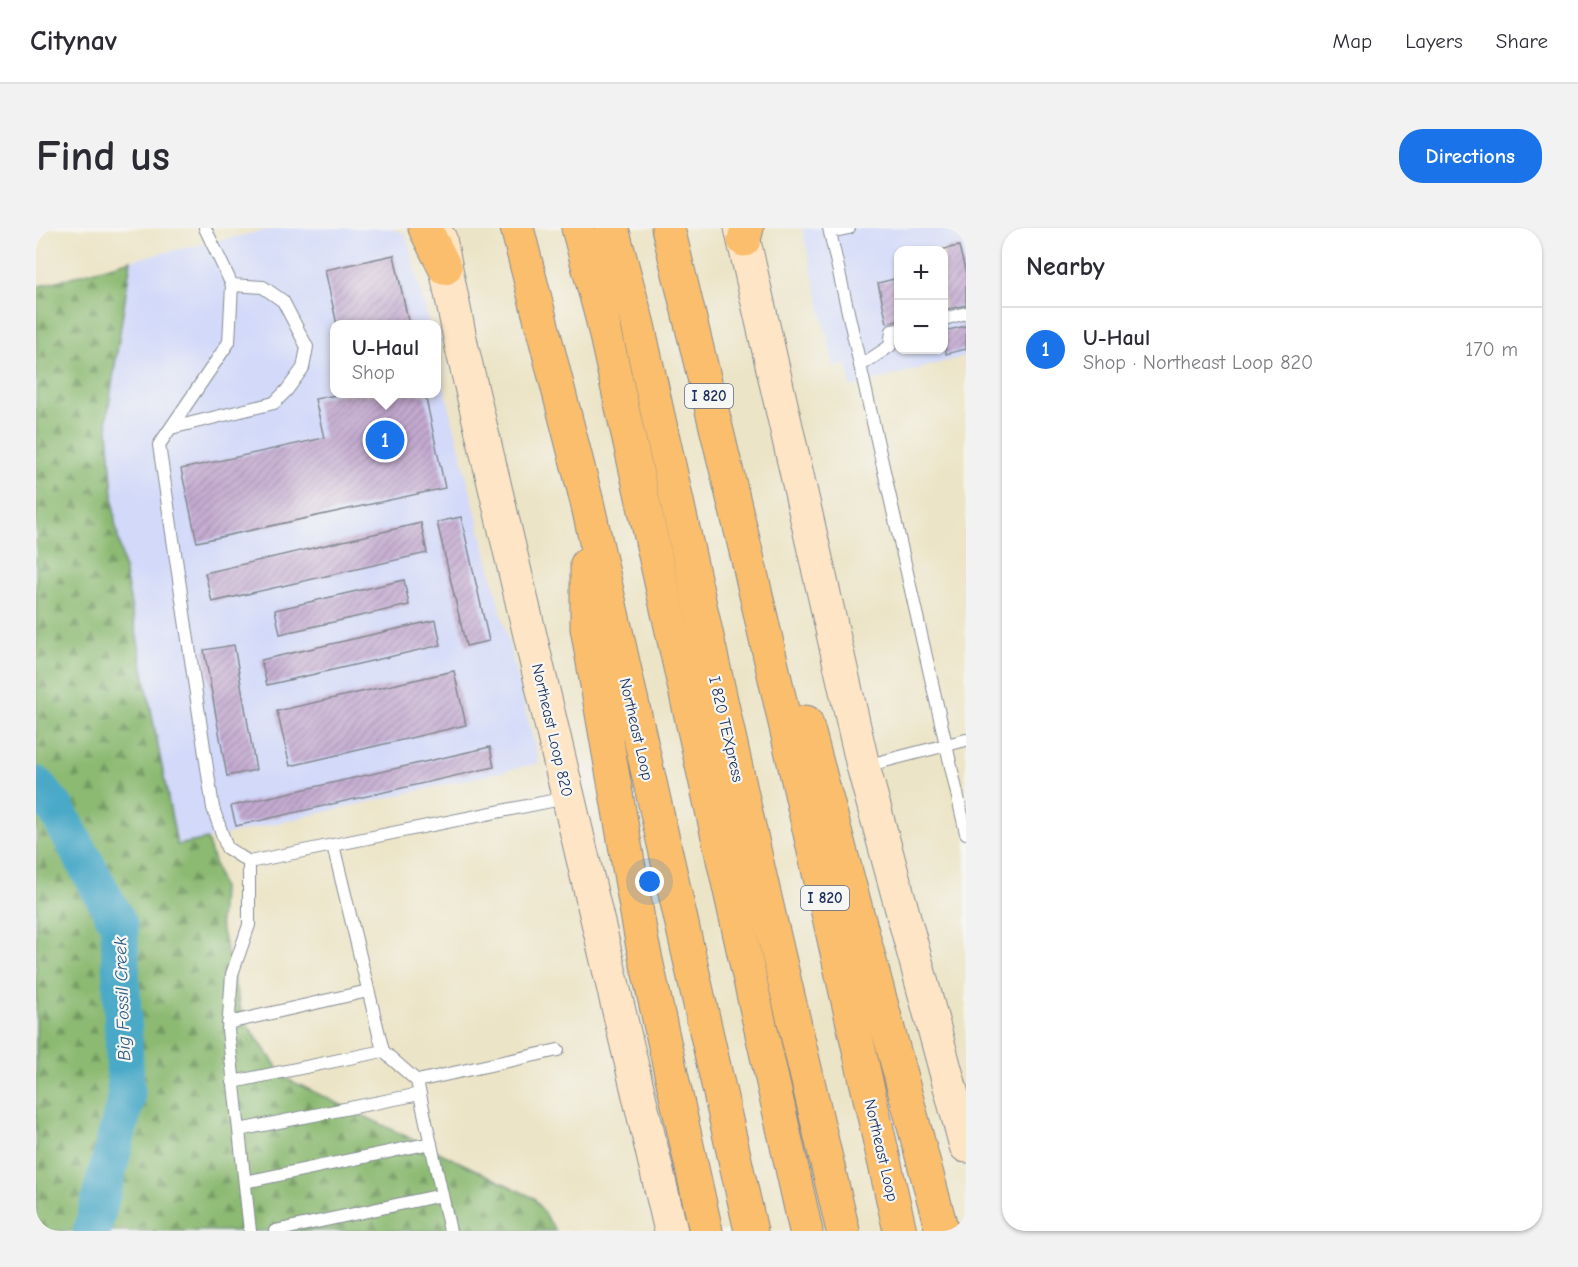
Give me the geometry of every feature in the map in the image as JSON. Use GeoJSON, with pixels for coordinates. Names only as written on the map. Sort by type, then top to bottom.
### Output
{"type":"FeatureCollection","features":[{"type":"Feature","properties":{"kind":"main road"},"geometry":{"type":"LineString","coordinates":[[425,228],[445,268]]}},
{"type":"Feature","properties":{"kind":"main road","name":"Northeast Loop 820"},"geometry":{"type":"LineString","coordinates":[[438,228],[445,268],[671,1231]]}},
{"type":"Feature","properties":{"kind":"main road","name":"Northeast Loop"},"geometry":{"type":"LineString","coordinates":[[517,228],[586,502],[751,1231]]}},
{"type":"Feature","properties":{"kind":"main road","name":"I 820 TEXpress"},"geometry":{"type":"LineString","coordinates":[[578,228],[602,318],[806,1231]]}},
{"type":"Feature","properties":{"kind":"main road","name":"I 820 TEXpress"},"geometry":{"type":"LineString","coordinates":[[612,228],[638,325],[760,876],[843,1231]]}},
{"type":"Feature","properties":{"kind":"main road","name":"Northeast Loop"},"geometry":{"type":"LineString","coordinates":[[668,228],[749,564],[900,1231]]}},
{"type":"Feature","properties":{"kind":"main road"},"geometry":{"type":"LineString","coordinates":[[744,232],[864,766],[966,1146]]}},
{"type":"Feature","properties":{"kind":"main road"},"geometry":{"type":"LineString","coordinates":[[586,502],[587,628],[642,942],[706,1231]]}},
{"type":"Feature","properties":{"kind":"main road"},"geometry":{"type":"LineString","coordinates":[[749,564],[776,604],[942,1231]]}},
{"type":"Feature","properties":{"kind":"lane"},"geometry":{"type":"LineString","coordinates":[[205,228],[232,285],[230,342],[159,445],[213,808],[227,848],[249,862],[569,797]]}},
{"type":"Feature","properties":{"kind":"lane"},"geometry":{"type":"LineString","coordinates":[[849,228],[829,230],[966,833]]}},
{"type":"Feature","properties":{"kind":"lane"},"geometry":{"type":"LineString","coordinates":[[171,428],[258,409],[274,403],[303,368],[307,347],[302,332],[283,301],[263,287],[232,285]]}},
{"type":"Feature","properties":{"kind":"lane"},"geometry":{"type":"LineString","coordinates":[[948,318],[966,314]]}},
{"type":"Feature","properties":{"kind":"lane"},"geometry":{"type":"LineString","coordinates":[[860,366],[890,346],[892,331],[894,331]]}},
{"type":"Feature","properties":{"kind":"lane"},"geometry":{"type":"LineString","coordinates":[[864,766],[966,740]]}},
{"type":"Feature","properties":{"kind":"lane"},"geometry":{"type":"LineString","coordinates":[[333,845],[383,1051],[417,1080],[450,1231]]}},
{"type":"Feature","properties":{"kind":"lane"},"geometry":{"type":"LineString","coordinates":[[249,862],[249,925],[232,974],[228,1023],[250,1231]]}},
{"type":"Feature","properties":{"kind":"lane"},"geometry":{"type":"LineString","coordinates":[[228,1023],[368,991]]}},
{"type":"Feature","properties":{"kind":"lane"},"geometry":{"type":"LineString","coordinates":[[417,1080],[558,1050]]}},
{"type":"Feature","properties":{"kind":"lane"},"geometry":{"type":"LineString","coordinates":[[233,1082],[383,1051]]}},
{"type":"Feature","properties":{"kind":"lane"},"geometry":{"type":"LineString","coordinates":[[239,1130],[420,1094]]}},
{"type":"Feature","properties":{"kind":"lane"},"geometry":{"type":"LineString","coordinates":[[244,1182],[431,1143]]}},
{"type":"Feature","properties":{"kind":"lane"},"geometry":{"type":"LineString","coordinates":[[275,1231],[442,1195]]}},
{"type":"Feature","properties":{"kind":"shaded area"},"geometry":{"type":"Polygon","coordinates":[[[276,228],[391,228],[406,234],[428,320],[330,320],[330,398],[441,398],[441,374],[539,763],[177,846],[115,521],[107,418],[131,260],[276,228]]]}},
{"type":"Feature","properties":{"kind":"shaded area"},"geometry":{"type":"Polygon","coordinates":[[[802,228],[966,228],[966,356],[851,387],[847,365],[834,367],[802,228]]]}},
{"type":"Feature","properties":{"kind":"green space"},"geometry":{"type":"Polygon","coordinates":[[[131,260],[107,418],[115,522],[177,845],[207,839],[222,888],[220,923],[243,1019],[285,1078],[534,1198],[556,1231],[36,1231],[36,287],[131,260]]]}},
{"type":"Feature","properties":{"kind":"building"},"geometry":{"type":"Polygon","coordinates":[[[959,246],[966,274],[966,305],[948,309],[948,300],[948,248],[959,246]]]}},
{"type":"Feature","properties":{"kind":"building"},"geometry":{"type":"Polygon","coordinates":[[[394,255],[408,320],[336,320],[325,270],[394,255]]]}},
{"type":"Feature","properties":{"kind":"building"},"geometry":{"type":"Polygon","coordinates":[[[894,279],[894,322],[887,323],[878,283],[894,279]]]}},
{"type":"Feature","properties":{"kind":"building"},"geometry":{"type":"Polygon","coordinates":[[[966,326],[966,349],[948,354],[948,330],[966,326]]]}},
{"type":"Feature","properties":{"kind":"building"},"geometry":{"type":"Polygon","coordinates":[[[330,396],[330,398],[426,398],[445,488],[197,542],[181,469],[324,438],[315,399],[330,396]]]}},
{"type":"Feature","properties":{"kind":"building"},"geometry":{"type":"Polygon","coordinates":[[[461,517],[489,641],[466,646],[437,522],[461,517]]]}},
{"type":"Feature","properties":{"kind":"building"},"geometry":{"type":"Polygon","coordinates":[[[421,523],[427,553],[212,602],[205,573],[421,523]]]}},
{"type":"Feature","properties":{"kind":"building"},"geometry":{"type":"Polygon","coordinates":[[[404,580],[409,605],[280,634],[275,610],[404,580]]]}},
{"type":"Feature","properties":{"kind":"building"},"geometry":{"type":"Polygon","coordinates":[[[436,620],[441,645],[267,685],[261,660],[436,620]]]}},
{"type":"Feature","properties":{"kind":"building"},"geometry":{"type":"Polygon","coordinates":[[[234,645],[256,770],[227,776],[204,650],[234,645]]]}},
{"type":"Feature","properties":{"kind":"building"},"geometry":{"type":"Polygon","coordinates":[[[454,671],[466,725],[290,766],[277,711],[454,671]]]}},
{"type":"Feature","properties":{"kind":"building"},"geometry":{"type":"Polygon","coordinates":[[[490,747],[494,767],[236,826],[231,806],[490,747]]]}},
{"type":"Feature","properties":{"kind":"waterway","name":"Big Fossil Creek"},"geometry":{"type":"LineString","coordinates":[[36,785],[56,809],[119,925],[126,1099],[92,1231]]}},
{"type":"Feature","properties":{"kind":"place","name":"U-Haul"},"geometry":{"type":"Point","coordinates":[385,440]}}]}
